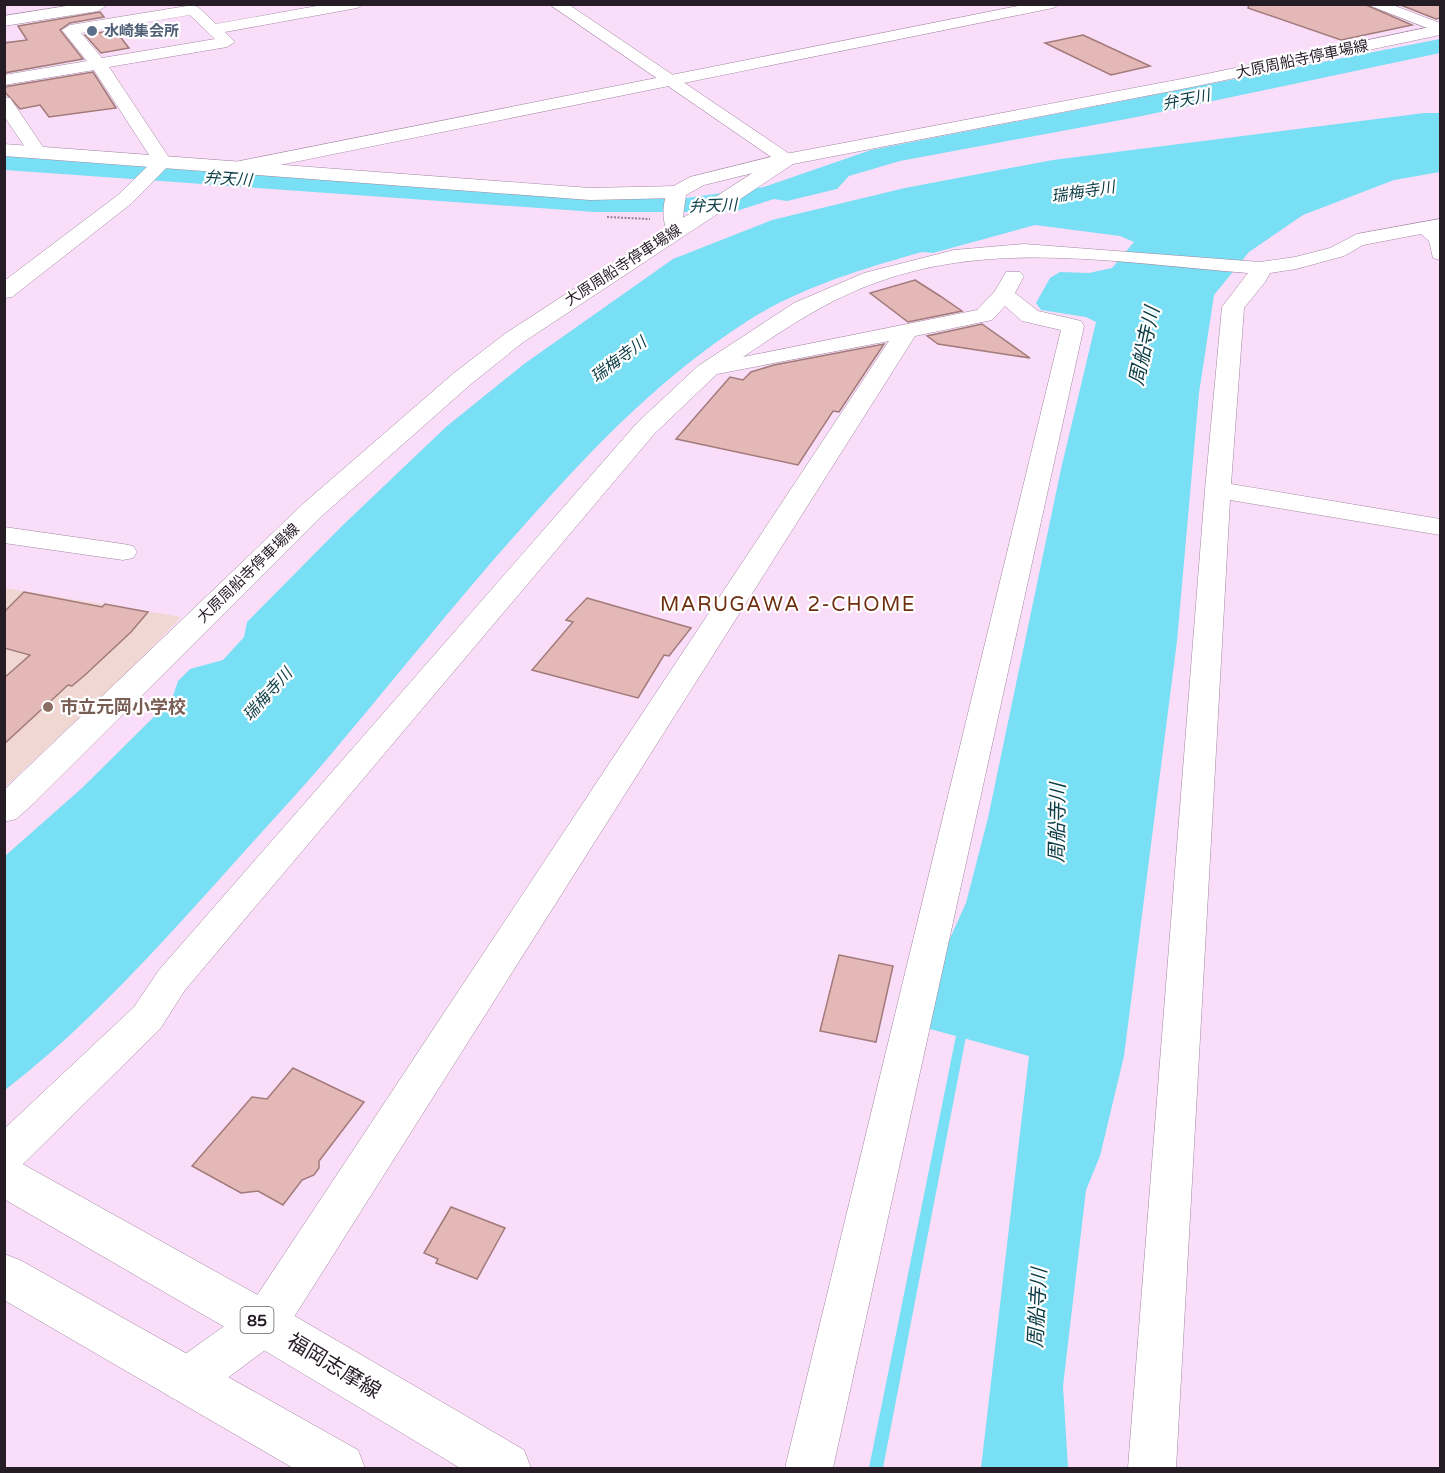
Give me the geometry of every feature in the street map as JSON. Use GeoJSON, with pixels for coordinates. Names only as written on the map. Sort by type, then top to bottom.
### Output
{"type":"FeatureCollection","features":[{"type":"Feature","properties":{"kind":"main road"},"geometry":{"type":"LineString","coordinates":[[557,4],[667,80],[778,164]]}},
{"type":"Feature","properties":{"kind":"main road"},"geometry":{"type":"LineString","coordinates":[[1374,4],[1440,29]]}},
{"type":"Feature","properties":{"kind":"main road","name":"大原周船寺停車場線"},"geometry":{"type":"LineString","coordinates":[[4,810],[219,601],[412,420],[514,338],[683,220],[778,164],[1440,29]]}},
{"type":"Feature","properties":{"kind":"main road"},"geometry":{"type":"LineString","coordinates":[[4,150],[590,194],[677,192]]}},
{"type":"Feature","properties":{"kind":"main road","name":"福岡志摩線"},"geometry":{"type":"LineString","coordinates":[[4,1176],[264,1324],[506,1468]]}},
{"type":"Feature","properties":{"kind":"main road"},"geometry":{"type":"LineString","coordinates":[[4,1275],[340,1468]]}},
{"type":"Feature","properties":{"kind":"street"},"geometry":{"type":"LineString","coordinates":[[4,21],[107,4]]}},
{"type":"Feature","properties":{"kind":"street"},"geometry":{"type":"LineString","coordinates":[[213,29],[357,4]]}},
{"type":"Feature","properties":{"kind":"street"},"geometry":{"type":"LineString","coordinates":[[235,168],[1053,4]]}},
{"type":"Feature","properties":{"kind":"street"},"geometry":{"type":"LineString","coordinates":[[4,80],[99,64],[227,42],[194,10],[176,8],[141,18],[64,30],[99,64],[130,107],[163,162],[141,184],[4,292]]}},
{"type":"Feature","properties":{"kind":"street"},"geometry":{"type":"LineString","coordinates":[[141,18],[168,52]]}},
{"type":"Feature","properties":{"kind":"street"},"geometry":{"type":"LineString","coordinates":[[4,102],[38,153]]}},
{"type":"Feature","properties":{"kind":"street"},"geometry":{"type":"LineString","coordinates":[[683,220],[677,192],[697,182],[778,164]]}},
{"type":"Feature","properties":{"kind":"street"},"geometry":{"type":"LineString","coordinates":[[4,1156],[147,1018],[172,980],[646,428],[706,371],[802,308],[871,278],[954,256],[1024,250],[1260,268],[1336,252],[1358,240],[1433,226],[1439,239],[1440,254]]}},
{"type":"Feature","properties":{"kind":"street"},"geometry":{"type":"LineString","coordinates":[[706,371],[984,315],[1004,294],[1024,250]]}},
{"type":"Feature","properties":{"kind":"street"},"geometry":{"type":"LineString","coordinates":[[1152,1468],[1218,490],[1233,307],[1258,278],[1260,268]]}},
{"type":"Feature","properties":{"kind":"street"},"geometry":{"type":"LineString","coordinates":[[809,1468],[1073,326],[1030,316],[1004,294]]}},
{"type":"Feature","properties":{"kind":"street"},"geometry":{"type":"LineString","coordinates":[[186,1381],[264,1324],[907,331]]}},
{"type":"Feature","properties":{"kind":"street"},"geometry":{"type":"LineString","coordinates":[[1218,490],[1440,527]]}},
{"type":"Feature","properties":{"kind":"street"},"geometry":{"type":"LineString","coordinates":[[4,535],[123,552]]}},
{"type":"Feature","properties":{"kind":"shaded area","name":"市立元岡小学校"},"geometry":{"type":"Polygon","coordinates":[[[4,588],[181,617],[131,669],[5,787],[4,588]]]}},
{"type":"Feature","properties":{"kind":"water","name":"弁天川"},"geometry":{"type":"Polygon","coordinates":[[[1440,39],[1440,53],[1137,117],[900,161],[849,176],[837,189],[787,201],[774,199],[733,212],[595,212],[5,170],[4,156],[596,198],[687,198],[764,187],[871,150],[1440,39]]]}},
{"type":"Feature","properties":{"kind":"water"},"geometry":{"type":"Polygon","coordinates":[[[1424,113],[1440,113],[1440,172],[1394,180],[1303,215],[1249,252],[1214,295],[1199,393],[1177,641],[1124,1056],[1100,1156],[1086,1190],[1063,1386],[1068,1468],[981,1468],[1029,1056],[919,1026],[933,976],[966,903],[988,818],[1061,469],[1096,322],[1086,317],[1041,310],[1036,303],[1050,278],[1060,272],[1089,273],[1112,268],[1134,242],[1120,236],[1035,225],[933,253],[922,252],[809,289],[766,310],[709,347],[641,404],[578,466],[489,565],[313,775],[167,937],[89,1017],[5,1090],[5,856],[82,788],[172,699],[178,681],[190,669],[223,660],[244,637],[247,622],[342,526],[447,426],[524,364],[673,259],[772,220],[905,188],[1053,160],[1424,113]]]}},
{"type":"Feature","properties":{"kind":"building"},"geometry":{"type":"Polygon","coordinates":[[[1249,4],[1364,4],[1412,25],[1341,40],[1248,8],[1249,4]]]}},
{"type":"Feature","properties":{"kind":"building"},"geometry":{"type":"Polygon","coordinates":[[[1398,4],[1440,4],[1440,18],[1436,19],[1398,4]]]}},
{"type":"Feature","properties":{"kind":"building"},"geometry":{"type":"Polygon","coordinates":[[[100,12],[104,17],[70,23],[60,30],[83,59],[4,73],[4,43],[27,40],[18,26],[100,12]]]}},
{"type":"Feature","properties":{"kind":"building"},"geometry":{"type":"Polygon","coordinates":[[[115,30],[129,48],[101,53],[85,35],[115,30]]]}},
{"type":"Feature","properties":{"kind":"building"},"geometry":{"type":"Polygon","coordinates":[[[1083,35],[1150,66],[1111,75],[1045,43],[1083,35]]]}},
{"type":"Feature","properties":{"kind":"building"},"geometry":{"type":"Polygon","coordinates":[[[93,72],[116,108],[49,117],[40,105],[20,109],[4,91],[4,87],[93,72]]]}},
{"type":"Feature","properties":{"kind":"building"},"geometry":{"type":"Polygon","coordinates":[[[915,280],[962,311],[908,322],[870,293],[915,280]]]}},
{"type":"Feature","properties":{"kind":"building"},"geometry":{"type":"Polygon","coordinates":[[[982,324],[1030,358],[938,344],[927,336],[982,324]]]}},
{"type":"Feature","properties":{"kind":"building"},"geometry":{"type":"Polygon","coordinates":[[[884,344],[839,412],[833,411],[798,465],[676,439],[730,377],[743,380],[751,372],[774,365],[884,344]]]}},
{"type":"Feature","properties":{"kind":"building","name":"市立元岡小学校"},"geometry":{"type":"Polygon","coordinates":[[[24,592],[102,607],[105,604],[148,612],[131,632],[85,675],[72,686],[68,685],[4,744],[4,678],[30,655],[4,648],[4,612],[24,592]]]}},
{"type":"Feature","properties":{"kind":"building"},"geometry":{"type":"Polygon","coordinates":[[[587,598],[691,628],[669,656],[664,655],[638,698],[532,670],[573,622],[566,620],[587,598]]]}},
{"type":"Feature","properties":{"kind":"building"},"geometry":{"type":"Polygon","coordinates":[[[839,955],[893,966],[876,1042],[820,1031],[839,955]]]}},
{"type":"Feature","properties":{"kind":"building"},"geometry":{"type":"Polygon","coordinates":[[[293,1068],[364,1102],[319,1161],[319,1168],[314,1175],[302,1180],[283,1205],[258,1191],[241,1193],[192,1166],[252,1097],[267,1099],[293,1068]]]}},
{"type":"Feature","properties":{"kind":"building"},"geometry":{"type":"Polygon","coordinates":[[[451,1207],[505,1228],[477,1279],[436,1263],[438,1259],[424,1253],[451,1207]]]}},
{"type":"Feature","properties":{"kind":"waterway"},"geometry":{"type":"LineString","coordinates":[[876,1468],[963,1026]]}},
{"type":"Feature","properties":{"kind":"place","name":"水崎集会所"},"geometry":{"type":"Point","coordinates":[92,31]}},
{"type":"Feature","properties":{"kind":"place","name":"市立元岡小学校"},"geometry":{"type":"Point","coordinates":[48,707]}},
{"type":"Feature","properties":{"kind":"district","name":"MARUGAWA 2-CHOME"},"geometry":{"type":"Point","coordinates":[788,604]}},
{"type":"Feature","properties":{"kind":"water label","name":"瑞梅寺川"},"geometry":{"type":"Point","coordinates":[1083,191]}},
{"type":"Feature","properties":{"kind":"water label","name":"周船寺川"},"geometry":{"type":"Point","coordinates":[1144,346]}},
{"type":"Feature","properties":{"kind":"water label","name":"瑞梅寺川"},"geometry":{"type":"Point","coordinates":[618,359]}},
{"type":"Feature","properties":{"kind":"water label","name":"瑞梅寺川"},"geometry":{"type":"Point","coordinates":[267,694]}},
{"type":"Feature","properties":{"kind":"water label","name":"周船寺川"},"geometry":{"type":"Point","coordinates":[1057,823]}},
{"type":"Feature","properties":{"kind":"water label","name":"周船寺川"},"geometry":{"type":"Point","coordinates":[1037,1308]}}]}
